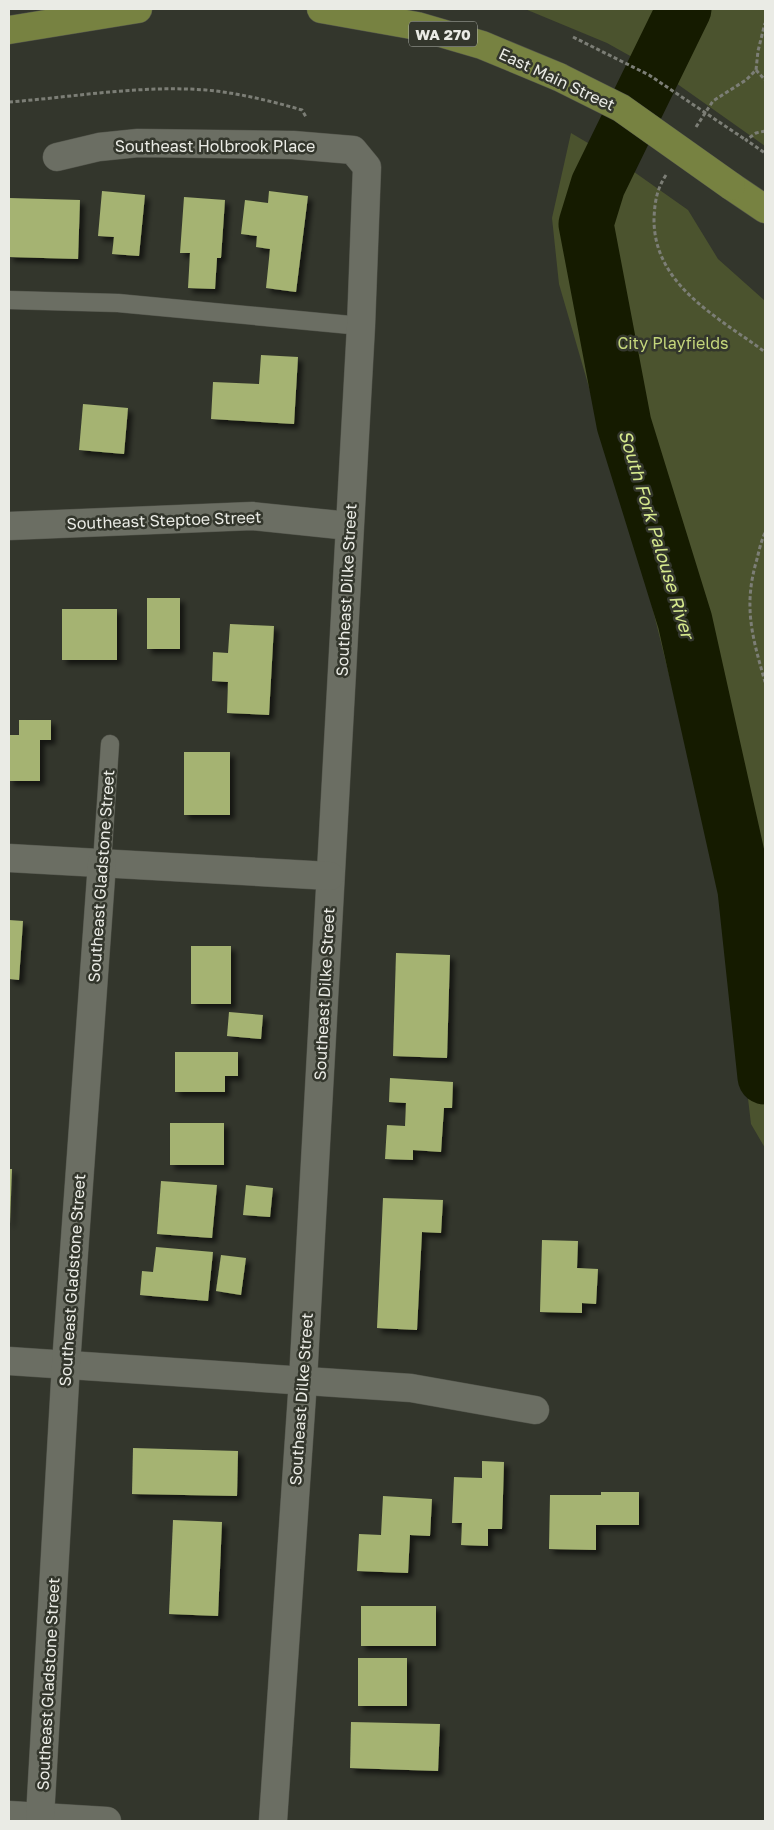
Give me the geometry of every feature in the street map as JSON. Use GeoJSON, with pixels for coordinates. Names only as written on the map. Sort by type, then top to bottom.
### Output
{"type":"FeatureCollection","features":[{"type":"Feature","properties":{"kind":"main road"},"geometry":{"type":"LineString","coordinates":[[26,22],[138,9]]}},
{"type":"Feature","properties":{"kind":"main road","name":"East Main Street"},"geometry":{"type":"LineString","coordinates":[[321,9],[370,16],[436,31],[482,45],[560,77],[620,108],[765,209]]}},
{"type":"Feature","properties":{"kind":"street","name":"Southeast Holbrook Place"},"geometry":{"type":"LineString","coordinates":[[57,157],[99,147],[138,143],[293,145],[353,150],[367,167]]}},
{"type":"Feature","properties":{"kind":"street","name":"Southeast Dilke Street"},"geometry":{"type":"LineString","coordinates":[[273,1821],[303,1380],[361,326],[367,167]]}},
{"type":"Feature","properties":{"kind":"street","name":"Southeast Steptoe Street"},"geometry":{"type":"LineString","coordinates":[[9,526],[252,516],[349,526]]}},
{"type":"Feature","properties":{"kind":"street"},"geometry":{"type":"LineString","coordinates":[[9,858],[330,876]]}},
{"type":"Feature","properties":{"kind":"street","name":"Southeast Gladstone Street"},"geometry":{"type":"LineString","coordinates":[[40,1817],[66,1364],[102,863]]}},
{"type":"Feature","properties":{"kind":"street"},"geometry":{"type":"LineString","coordinates":[[9,1361],[411,1388],[535,1410]]}},
{"type":"Feature","properties":{"kind":"street"},"geometry":{"type":"LineString","coordinates":[[9,1814],[107,1821]]}},
{"type":"Feature","properties":{"kind":"lane"},"geometry":{"type":"LineString","coordinates":[[9,300],[118,303],[361,326]]}},
{"type":"Feature","properties":{"kind":"lane","name":"Southeast Gladstone Street"},"geometry":{"type":"LineString","coordinates":[[102,863],[110,744]]}},
{"type":"Feature","properties":{"kind":"path"},"geometry":{"type":"LineString","coordinates":[[692,133],[713,101],[746,80],[756,70],[758,51],[765,24]]}},
{"type":"Feature","properties":{"kind":"path"},"geometry":{"type":"LineString","coordinates":[[573,37],[649,75],[765,153]]}},
{"type":"Feature","properties":{"kind":"path"},"geometry":{"type":"LineString","coordinates":[[756,70],[765,80]]}},
{"type":"Feature","properties":{"kind":"path"},"geometry":{"type":"LineString","coordinates":[[9,102],[145,89],[206,90],[266,100]]}},
{"type":"Feature","properties":{"kind":"path"},"geometry":{"type":"LineString","coordinates":[[746,140],[756,133],[765,131]]}},
{"type":"Feature","properties":{"kind":"path"},"geometry":{"type":"LineString","coordinates":[[667,174],[657,190],[654,204],[654,232],[661,258],[675,280],[700,306],[765,352]]}},
{"type":"Feature","properties":{"kind":"path"},"geometry":{"type":"LineString","coordinates":[[765,533],[748,600],[753,639],[765,682]]}},
{"type":"Feature","properties":{"kind":"green space"},"geometry":{"type":"Polygon","coordinates":[[[525,9],[765,9],[765,146],[666,76],[607,43],[525,9]]]}},
{"type":"Feature","properties":{"kind":"green space","name":"City Playfields"},"geometry":{"type":"Polygon","coordinates":[[[571,133],[620,162],[688,210],[718,259],[765,301],[765,1148],[751,1124],[727,919],[711,844],[649,594],[559,284],[552,218],[571,133]]]}},
{"type":"Feature","properties":{"kind":"building"},"geometry":{"type":"Polygon","coordinates":[[[102,191],[145,195],[139,256],[112,254],[114,237],[98,236],[102,191]]]}},
{"type":"Feature","properties":{"kind":"building"},"geometry":{"type":"Polygon","coordinates":[[[269,191],[308,196],[296,292],[266,288],[270,249],[256,247],[257,236],[241,234],[245,200],[268,203],[269,191]]]}},
{"type":"Feature","properties":{"kind":"building"},"geometry":{"type":"Polygon","coordinates":[[[184,197],[225,200],[221,258],[217,258],[215,289],[188,288],[190,253],[180,253],[184,197]]]}},
{"type":"Feature","properties":{"kind":"building"},"geometry":{"type":"Polygon","coordinates":[[[9,198],[80,200],[78,259],[9,257],[9,198]]]}},
{"type":"Feature","properties":{"kind":"building"},"geometry":{"type":"Polygon","coordinates":[[[261,355],[298,357],[294,424],[211,419],[213,382],[259,384],[261,355]]]}},
{"type":"Feature","properties":{"kind":"building"},"geometry":{"type":"Polygon","coordinates":[[[83,404],[128,408],[124,454],[79,450],[83,404]]]}},
{"type":"Feature","properties":{"kind":"building"},"geometry":{"type":"Polygon","coordinates":[[[147,598],[180,598],[180,649],[147,649],[147,598]]]}},
{"type":"Feature","properties":{"kind":"building"},"geometry":{"type":"Polygon","coordinates":[[[62,609],[117,609],[117,660],[62,660],[62,609]]]}},
{"type":"Feature","properties":{"kind":"building"},"geometry":{"type":"Polygon","coordinates":[[[230,624],[274,626],[269,715],[227,713],[228,682],[212,681],[213,652],[228,653],[230,624]]]}},
{"type":"Feature","properties":{"kind":"building"},"geometry":{"type":"Polygon","coordinates":[[[19,720],[51,720],[51,740],[40,740],[40,781],[9,781],[9,735],[19,735],[19,720]]]}},
{"type":"Feature","properties":{"kind":"building"},"geometry":{"type":"Polygon","coordinates":[[[184,752],[230,752],[230,815],[184,815],[184,752]]]}},
{"type":"Feature","properties":{"kind":"building"},"geometry":{"type":"Polygon","coordinates":[[[9,920],[23,921],[19,980],[9,979],[9,920]]]}},
{"type":"Feature","properties":{"kind":"building"},"geometry":{"type":"Polygon","coordinates":[[[191,946],[231,946],[231,1004],[191,1004],[191,946]]]}},
{"type":"Feature","properties":{"kind":"building"},"geometry":{"type":"Polygon","coordinates":[[[396,953],[450,955],[447,1058],[393,1056],[396,953]]]}},
{"type":"Feature","properties":{"kind":"building"},"geometry":{"type":"Polygon","coordinates":[[[229,1012],[263,1015],[261,1039],[227,1036],[229,1012]]]}},
{"type":"Feature","properties":{"kind":"building"},"geometry":{"type":"Polygon","coordinates":[[[175,1052],[238,1052],[238,1076],[225,1076],[225,1092],[175,1092],[175,1052]]]}},
{"type":"Feature","properties":{"kind":"building"},"geometry":{"type":"Polygon","coordinates":[[[390,1078],[453,1082],[452,1108],[444,1108],[441,1152],[413,1150],[413,1160],[385,1159],[387,1125],[405,1126],[406,1103],[389,1102],[390,1078]]]}},
{"type":"Feature","properties":{"kind":"building"},"geometry":{"type":"Polygon","coordinates":[[[170,1123],[224,1123],[224,1165],[170,1165],[170,1123]]]}},
{"type":"Feature","properties":{"kind":"building"},"geometry":{"type":"Polygon","coordinates":[[[9,1169],[12,1169],[10,1223],[9,1223],[9,1169]]]}},
{"type":"Feature","properties":{"kind":"building"},"geometry":{"type":"Polygon","coordinates":[[[161,1181],[217,1185],[212,1238],[157,1234],[161,1181]]]}},
{"type":"Feature","properties":{"kind":"building"},"geometry":{"type":"Polygon","coordinates":[[[246,1185],[273,1188],[270,1217],[243,1215],[246,1185]]]}},
{"type":"Feature","properties":{"kind":"building"},"geometry":{"type":"Polygon","coordinates":[[[383,1198],[443,1200],[441,1233],[422,1232],[417,1330],[377,1328],[383,1198]]]}},
{"type":"Feature","properties":{"kind":"building"},"geometry":{"type":"Polygon","coordinates":[[[542,1240],[578,1241],[577,1268],[598,1269],[596,1304],[582,1303],[582,1313],[540,1312],[542,1240]]]}},
{"type":"Feature","properties":{"kind":"building"},"geometry":{"type":"Polygon","coordinates":[[[156,1247],[213,1252],[208,1301],[140,1295],[142,1271],[153,1272],[156,1247]]]}},
{"type":"Feature","properties":{"kind":"building"},"geometry":{"type":"Polygon","coordinates":[[[221,1255],[246,1258],[241,1295],[216,1291],[221,1255]]]}},
{"type":"Feature","properties":{"kind":"building"},"geometry":{"type":"Polygon","coordinates":[[[133,1448],[238,1451],[237,1496],[132,1494],[133,1448]]]}},
{"type":"Feature","properties":{"kind":"building"},"geometry":{"type":"Polygon","coordinates":[[[482,1461],[504,1462],[502,1529],[488,1529],[488,1546],[461,1545],[462,1523],[452,1523],[454,1477],[482,1478],[482,1461]]]}},
{"type":"Feature","properties":{"kind":"building"},"geometry":{"type":"Polygon","coordinates":[[[601,1492],[639,1492],[639,1525],[596,1525],[596,1550],[549,1549],[550,1495],[601,1495],[601,1492]]]}},
{"type":"Feature","properties":{"kind":"building"},"geometry":{"type":"Polygon","coordinates":[[[383,1496],[432,1499],[430,1536],[410,1535],[408,1573],[357,1571],[359,1534],[381,1535],[383,1496]]]}},
{"type":"Feature","properties":{"kind":"building"},"geometry":{"type":"Polygon","coordinates":[[[173,1520],[222,1522],[218,1616],[169,1614],[173,1520]]]}},
{"type":"Feature","properties":{"kind":"building"},"geometry":{"type":"Polygon","coordinates":[[[361,1606],[436,1606],[436,1646],[361,1646],[361,1606]]]}},
{"type":"Feature","properties":{"kind":"building"},"geometry":{"type":"Polygon","coordinates":[[[358,1658],[407,1658],[407,1706],[358,1706],[358,1658]]]}},
{"type":"Feature","properties":{"kind":"building"},"geometry":{"type":"Polygon","coordinates":[[[351,1722],[440,1724],[438,1771],[350,1768],[351,1722]]]}},
{"type":"Feature","properties":{"kind":"waterway","name":"South Fork Palouse River"},"geometry":{"type":"LineString","coordinates":[[684,9],[598,185],[586,224],[624,424],[685,621],[745,890],[765,1077]]}}]}
